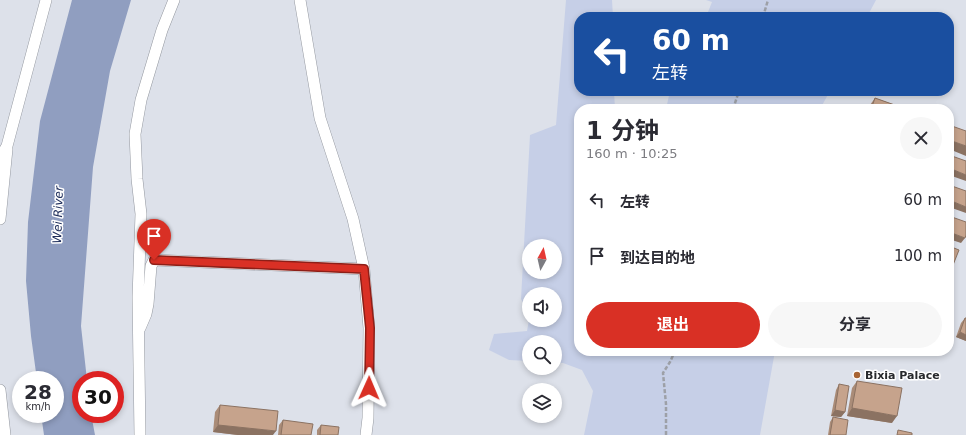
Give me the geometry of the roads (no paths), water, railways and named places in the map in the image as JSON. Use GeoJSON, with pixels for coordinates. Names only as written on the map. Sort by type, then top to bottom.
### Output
{"type":"FeatureCollection","features":[{"type":"Feature","properties":{"kind":"street"},"geometry":{"type":"LineString","coordinates":[[0,219],[7,146],[46,0]]}},
{"type":"Feature","properties":{"kind":"street"},"geometry":{"type":"LineString","coordinates":[[140,435],[138,297],[140,214],[136,172],[135,134],[141,100],[160,37],[174,0]]}},
{"type":"Feature","properties":{"kind":"street"},"geometry":{"type":"LineString","coordinates":[[300,0],[320,118],[353,219],[364,269],[370,328],[368,418],[366,435]]}},
{"type":"Feature","properties":{"kind":"street"},"geometry":{"type":"LineString","coordinates":[[0,158],[7,146]]}},
{"type":"Feature","properties":{"kind":"street"},"geometry":{"type":"LineString","coordinates":[[138,332],[146,314],[151,266],[154,260],[364,269]]}},
{"type":"Feature","properties":{"kind":"street"},"geometry":{"type":"LineString","coordinates":[[0,390],[5,435]]}},
{"type":"Feature","properties":{"kind":"water","name":"Wei River"},"geometry":{"type":"Polygon","coordinates":[[[72,0],[131,0],[110,71],[93,167],[81,326],[86,371],[72,371],[72,423],[93,423],[95,435],[44,435],[42,423],[64,423],[64,371],[36,371],[31,336],[26,281],[28,222],[40,121],[72,0]]]}},
{"type":"Feature","properties":{"kind":"place","name":"Bixia Palace"},"geometry":{"type":"Point","coordinates":[857,375]}}]}
